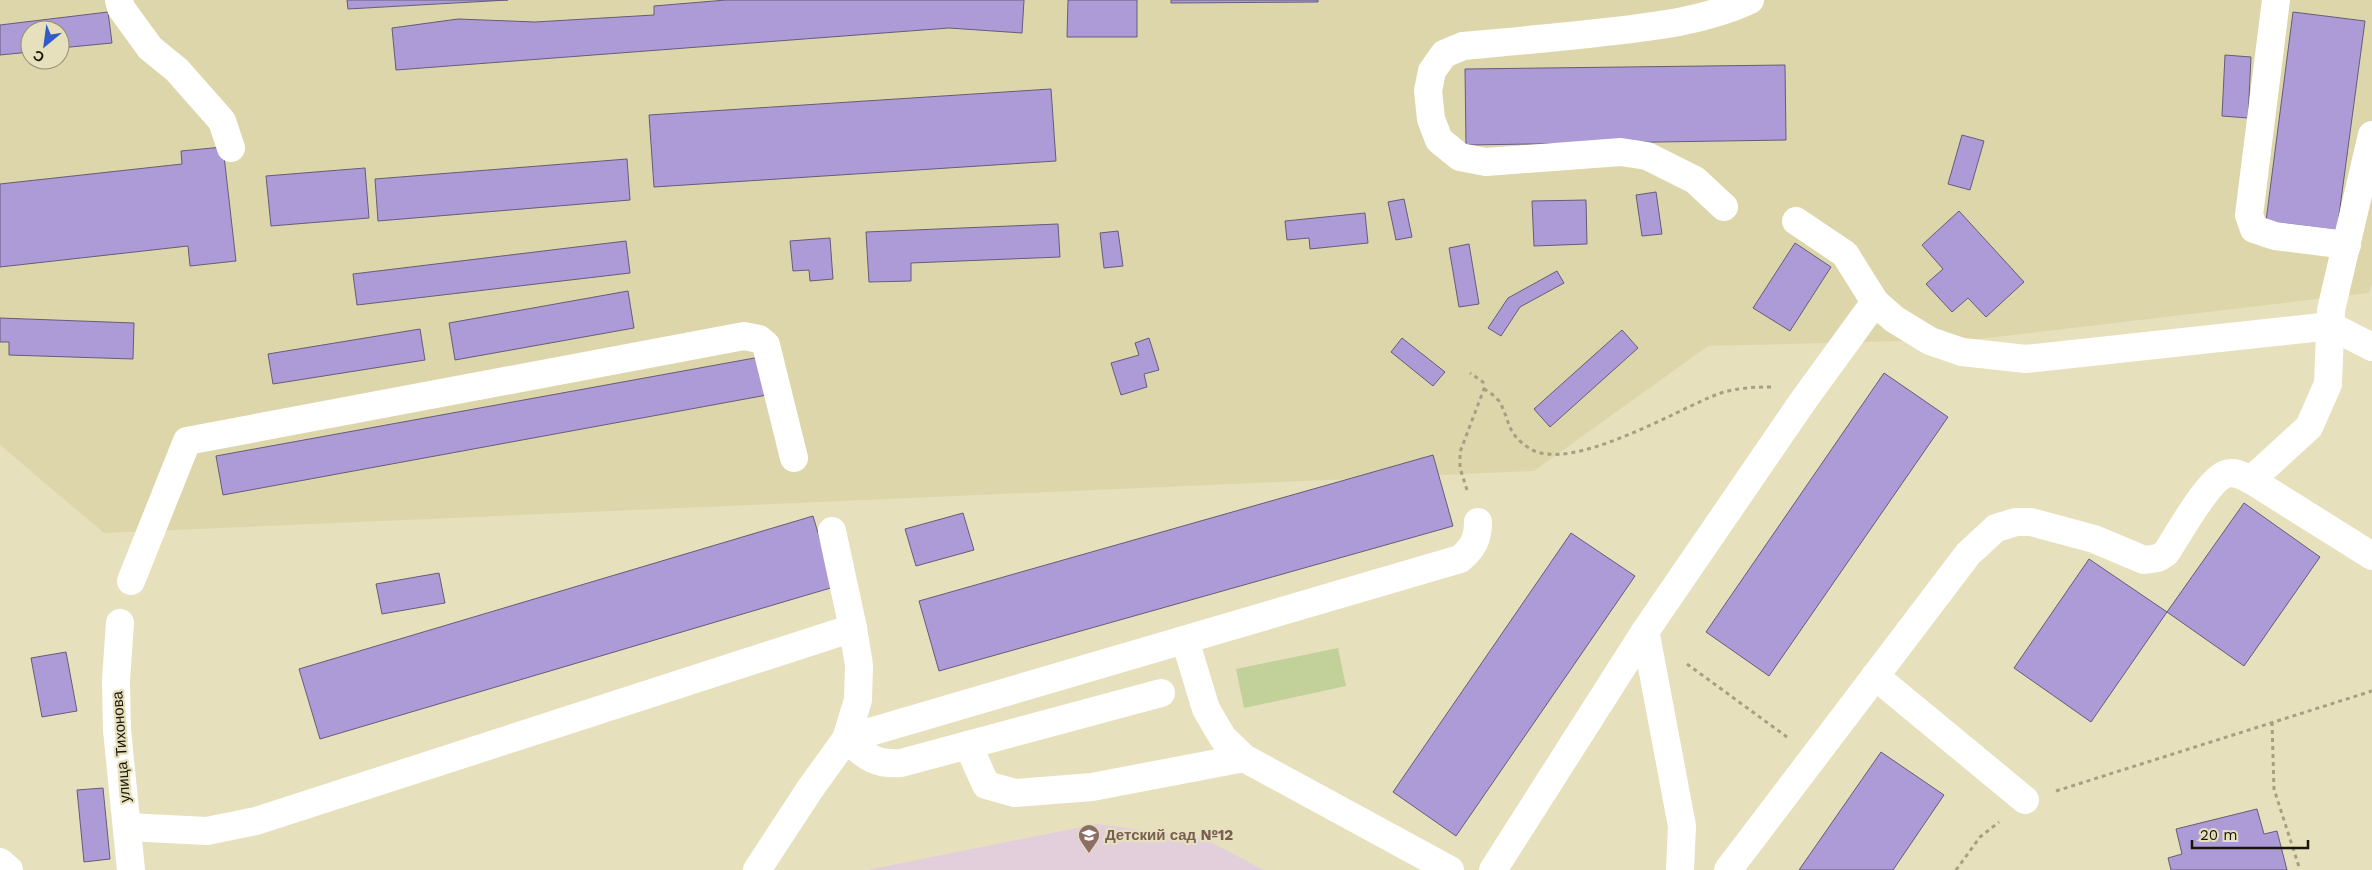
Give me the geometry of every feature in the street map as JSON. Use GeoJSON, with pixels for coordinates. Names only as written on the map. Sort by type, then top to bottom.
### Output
{"type":"FeatureCollection","features":[{"type":"Feature","properties":{"kind":"street"},"geometry":{"type":"LineString","coordinates":[[119,0],[121,8],[150,48],[177,70],[222,122],[230,148]]}},
{"type":"Feature","properties":{"kind":"street"},"geometry":{"type":"LineString","coordinates":[[1724,207],[1695,180],[1647,156],[1621,152],[1486,162],[1460,157],[1439,140],[1431,119],[1428,91],[1432,71],[1444,54],[1463,46],[1649,27],[1721,11],[1750,0]]}},
{"type":"Feature","properties":{"kind":"street"},"geometry":{"type":"LineString","coordinates":[[2276,0],[2249,215],[2254,229],[2275,236],[2347,245]]}},
{"type":"Feature","properties":{"kind":"street"},"geometry":{"type":"LineString","coordinates":[[2251,480],[2309,427],[2328,384],[2331,310],[2371,149]]}},
{"type":"Feature","properties":{"kind":"street"},"geometry":{"type":"LineString","coordinates":[[1796,220],[1845,254],[1875,302],[1894,319],[1930,342],[1962,352],[2026,359],[2331,326],[2372,347]]}},
{"type":"Feature","properties":{"kind":"street"},"geometry":{"type":"LineString","coordinates":[[1492,870],[1644,633],[1804,401],[1875,302]]}},
{"type":"Feature","properties":{"kind":"street"},"geometry":{"type":"LineString","coordinates":[[131,581],[187,441],[744,336],[759,339],[766,345],[794,458]]}},
{"type":"Feature","properties":{"kind":"street"},"geometry":{"type":"LineString","coordinates":[[1728,870],[1968,554],[1996,528],[2016,522],[2031,522],[2094,538],[2144,560],[2158,558],[2166,553],[2212,484],[2225,474],[2235,473],[2251,480],[2372,556]]}},
{"type":"Feature","properties":{"kind":"street"},"geometry":{"type":"LineString","coordinates":[[846,739],[1460,559],[1471,550],[1478,537],[1478,522]]}},
{"type":"Feature","properties":{"kind":"street"},"geometry":{"type":"LineString","coordinates":[[758,870],[810,789],[846,739],[858,700],[859,665],[832,531]]}},
{"type":"Feature","properties":{"kind":"street","name":"улица Тихонова"},"geometry":{"type":"LineString","coordinates":[[120,623],[116,680],[117,730],[131,870]]}},
{"type":"Feature","properties":{"kind":"street"},"geometry":{"type":"LineString","coordinates":[[126,827],[208,831],[256,821],[853,628]]}},
{"type":"Feature","properties":{"kind":"street"},"geometry":{"type":"LineString","coordinates":[[1646,634],[1682,826],[1680,870]]}},
{"type":"Feature","properties":{"kind":"street"},"geometry":{"type":"LineString","coordinates":[[1185,640],[1206,709],[1223,738],[1244,758],[1450,870]]}},
{"type":"Feature","properties":{"kind":"street"},"geometry":{"type":"LineString","coordinates":[[1875,676],[2025,800]]}},
{"type":"Feature","properties":{"kind":"street"},"geometry":{"type":"LineString","coordinates":[[846,739],[864,754],[884,764],[901,763],[1161,693]]}},
{"type":"Feature","properties":{"kind":"street"},"geometry":{"type":"LineString","coordinates":[[968,745],[986,785],[1016,793],[1092,787],[1244,758]]}},
{"type":"Feature","properties":{"kind":"street"},"geometry":{"type":"LineString","coordinates":[[0,862],[9,870]]}},
{"type":"Feature","properties":{"kind":"path"},"geometry":{"type":"LineString","coordinates":[[1470,373],[1483,382],[1484,388],[1460,452],[1460,468],[1478,522]]}},
{"type":"Feature","properties":{"kind":"path"},"geometry":{"type":"LineString","coordinates":[[1484,388],[1498,400],[1507,425],[1514,435],[1530,449],[1561,454],[1607,444],[1719,394],[1738,389],[1776,387],[1804,401]]}},
{"type":"Feature","properties":{"kind":"path"},"geometry":{"type":"LineString","coordinates":[[1646,634],[1814,757]]}},
{"type":"Feature","properties":{"kind":"path"},"geometry":{"type":"LineString","coordinates":[[1956,870],[1980,837],[2025,800],[2372,691]]}},
{"type":"Feature","properties":{"kind":"path"},"geometry":{"type":"LineString","coordinates":[[2272,722],[2274,788],[2300,870]]}},
{"type":"Feature","properties":{"kind":"shaded area"},"geometry":{"type":"Polygon","coordinates":[[[0,0],[2372,0],[2372,284],[2369,293],[1979,339],[1708,346],[1534,471],[104,533],[0,445],[0,0]]]}},
{"type":"Feature","properties":{"kind":"shaded area","name":"Детский сад №12"},"geometry":{"type":"Polygon","coordinates":[[[1097,824],[1203,838],[1264,870],[867,870],[1097,824]]]}},
{"type":"Feature","properties":{"kind":"green space"},"geometry":{"type":"Polygon","coordinates":[[[1338,648],[1346,686],[1244,708],[1236,669],[1338,648]]]}},
{"type":"Feature","properties":{"kind":"building"},"geometry":{"type":"Polygon","coordinates":[[[347,0],[508,0],[348,9],[347,0]]]}},
{"type":"Feature","properties":{"kind":"building"},"geometry":{"type":"Polygon","coordinates":[[[726,0],[1024,0],[1022,33],[949,28],[396,70],[392,28],[458,19],[535,22],[654,15],[654,6],[726,0]]]}},
{"type":"Feature","properties":{"kind":"building"},"geometry":{"type":"Polygon","coordinates":[[[1068,0],[1137,0],[1137,37],[1067,37],[1068,0]]]}},
{"type":"Feature","properties":{"kind":"building"},"geometry":{"type":"Polygon","coordinates":[[[1171,0],[1318,0],[1318,2],[1171,3],[1171,0]]]}},
{"type":"Feature","properties":{"kind":"building"},"geometry":{"type":"Polygon","coordinates":[[[108,12],[112,43],[70,47],[70,20],[42,20],[108,12]]]}},
{"type":"Feature","properties":{"kind":"building"},"geometry":{"type":"Polygon","coordinates":[[[2293,12],[2365,21],[2337,230],[2266,221],[2293,12]]]}},
{"type":"Feature","properties":{"kind":"building"},"geometry":{"type":"Polygon","coordinates":[[[20,23],[20,53],[0,55],[0,25],[20,23]]]}},
{"type":"Feature","properties":{"kind":"building"},"geometry":{"type":"Polygon","coordinates":[[[2225,55],[2251,57],[2248,118],[2222,116],[2225,55]]]}},
{"type":"Feature","properties":{"kind":"building"},"geometry":{"type":"Polygon","coordinates":[[[1785,65],[1786,140],[1466,145],[1465,69],[1785,65]]]}},
{"type":"Feature","properties":{"kind":"building"},"geometry":{"type":"Polygon","coordinates":[[[1051,89],[1056,161],[654,187],[649,115],[1051,89]]]}},
{"type":"Feature","properties":{"kind":"building"},"geometry":{"type":"Polygon","coordinates":[[[1962,135],[1984,141],[1970,190],[1948,184],[1962,135]]]}},
{"type":"Feature","properties":{"kind":"building"},"geometry":{"type":"Polygon","coordinates":[[[223,147],[236,261],[190,266],[188,246],[0,267],[0,184],[182,164],[181,151],[223,147]]]}},
{"type":"Feature","properties":{"kind":"building"},"geometry":{"type":"Polygon","coordinates":[[[627,159],[630,200],[378,221],[375,179],[627,159]]]}},
{"type":"Feature","properties":{"kind":"building"},"geometry":{"type":"Polygon","coordinates":[[[365,168],[369,218],[271,226],[266,176],[365,168]]]}},
{"type":"Feature","properties":{"kind":"building"},"geometry":{"type":"Polygon","coordinates":[[[1656,192],[1662,234],[1642,236],[1636,195],[1656,192]]]}},
{"type":"Feature","properties":{"kind":"building"},"geometry":{"type":"Polygon","coordinates":[[[1404,199],[1412,237],[1396,240],[1388,202],[1404,199]]]}},
{"type":"Feature","properties":{"kind":"building"},"geometry":{"type":"Polygon","coordinates":[[[1586,200],[1587,244],[1534,246],[1532,201],[1586,200]]]}},
{"type":"Feature","properties":{"kind":"building"},"geometry":{"type":"Polygon","coordinates":[[[1959,211],[2024,282],[1986,317],[1968,298],[1952,312],[1926,284],[1943,269],[1922,245],[1959,211]]]}},
{"type":"Feature","properties":{"kind":"building"},"geometry":{"type":"Polygon","coordinates":[[[1365,213],[1368,243],[1310,249],[1309,238],[1287,240],[1285,221],[1365,213]]]}},
{"type":"Feature","properties":{"kind":"building"},"geometry":{"type":"Polygon","coordinates":[[[1058,224],[1060,257],[911,263],[911,281],[869,282],[866,232],[1058,224]]]}},
{"type":"Feature","properties":{"kind":"building"},"geometry":{"type":"Polygon","coordinates":[[[1118,231],[1123,266],[1104,268],[1100,233],[1118,231]]]}},
{"type":"Feature","properties":{"kind":"building"},"geometry":{"type":"Polygon","coordinates":[[[830,238],[833,279],[810,281],[809,270],[793,271],[790,241],[830,238]]]}},
{"type":"Feature","properties":{"kind":"building"},"geometry":{"type":"Polygon","coordinates":[[[626,241],[630,273],[357,305],[353,274],[626,241]]]}},
{"type":"Feature","properties":{"kind":"building"},"geometry":{"type":"Polygon","coordinates":[[[1795,243],[1831,267],[1790,331],[1753,308],[1795,243]]]}},
{"type":"Feature","properties":{"kind":"building"},"geometry":{"type":"Polygon","coordinates":[[[1469,244],[1479,304],[1459,307],[1449,248],[1469,244]]]}},
{"type":"Feature","properties":{"kind":"building"},"geometry":{"type":"Polygon","coordinates":[[[1557,271],[1564,283],[1520,307],[1501,336],[1488,328],[1508,298],[1557,271]]]}},
{"type":"Feature","properties":{"kind":"building"},"geometry":{"type":"Polygon","coordinates":[[[628,291],[634,328],[455,360],[449,323],[628,291]]]}},
{"type":"Feature","properties":{"kind":"building"},"geometry":{"type":"Polygon","coordinates":[[[0,318],[134,323],[133,359],[9,355],[9,342],[0,342],[0,318]]]}},
{"type":"Feature","properties":{"kind":"building"},"geometry":{"type":"Polygon","coordinates":[[[420,329],[425,360],[273,384],[268,354],[420,329]]]}},
{"type":"Feature","properties":{"kind":"building"},"geometry":{"type":"Polygon","coordinates":[[[1622,330],[1638,348],[1550,427],[1534,409],[1622,330]]]}},
{"type":"Feature","properties":{"kind":"building"},"geometry":{"type":"Polygon","coordinates":[[[1149,338],[1159,370],[1144,374],[1147,387],[1121,395],[1111,363],[1139,355],[1135,343],[1149,338]]]}},
{"type":"Feature","properties":{"kind":"building"},"geometry":{"type":"Polygon","coordinates":[[[1402,338],[1445,372],[1433,386],[1391,352],[1402,338]]]}},
{"type":"Feature","properties":{"kind":"building"},"geometry":{"type":"Polygon","coordinates":[[[760,357],[767,395],[223,495],[216,456],[760,357]]]}},
{"type":"Feature","properties":{"kind":"building"},"geometry":{"type":"Polygon","coordinates":[[[1884,373],[1948,417],[1769,676],[1706,632],[1884,373]]]}},
{"type":"Feature","properties":{"kind":"building"},"geometry":{"type":"Polygon","coordinates":[[[1433,455],[1453,526],[939,671],[919,601],[1433,455]]]}},
{"type":"Feature","properties":{"kind":"building"},"geometry":{"type":"Polygon","coordinates":[[[2244,503],[2320,557],[2244,666],[2167,612],[2244,503]]]}},
{"type":"Feature","properties":{"kind":"building"},"geometry":{"type":"Polygon","coordinates":[[[963,513],[974,550],[916,566],[905,529],[963,513]]]}},
{"type":"Feature","properties":{"kind":"building"},"geometry":{"type":"Polygon","coordinates":[[[813,516],[834,587],[320,739],[299,669],[813,516]]]}},
{"type":"Feature","properties":{"kind":"building"},"geometry":{"type":"Polygon","coordinates":[[[1571,533],[1635,576],[1456,836],[1393,792],[1571,533]]]}},
{"type":"Feature","properties":{"kind":"building"},"geometry":{"type":"Polygon","coordinates":[[[2089,559],[2167,612],[2091,722],[2014,668],[2089,559]]]}},
{"type":"Feature","properties":{"kind":"building"},"geometry":{"type":"Polygon","coordinates":[[[439,573],[445,603],[382,614],[376,584],[439,573]]]}},
{"type":"Feature","properties":{"kind":"building"},"geometry":{"type":"Polygon","coordinates":[[[66,652],[77,711],[42,717],[31,658],[66,652]]]}},
{"type":"Feature","properties":{"kind":"building"},"geometry":{"type":"Polygon","coordinates":[[[1881,752],[1944,795],[1893,870],[1799,870],[1881,752]]]}},
{"type":"Feature","properties":{"kind":"building"},"geometry":{"type":"Polygon","coordinates":[[[103,788],[110,859],[84,862],[77,790],[103,788]]]}},
{"type":"Feature","properties":{"kind":"building"},"geometry":{"type":"Polygon","coordinates":[[[2257,809],[2264,834],[2277,831],[2287,870],[2171,870],[2168,858],[2182,854],[2176,829],[2257,809]]]}},
{"type":"Feature","properties":{"kind":"place","name":"Детский сад №12"},"geometry":{"type":"Point","coordinates":[1089,854]}}]}
